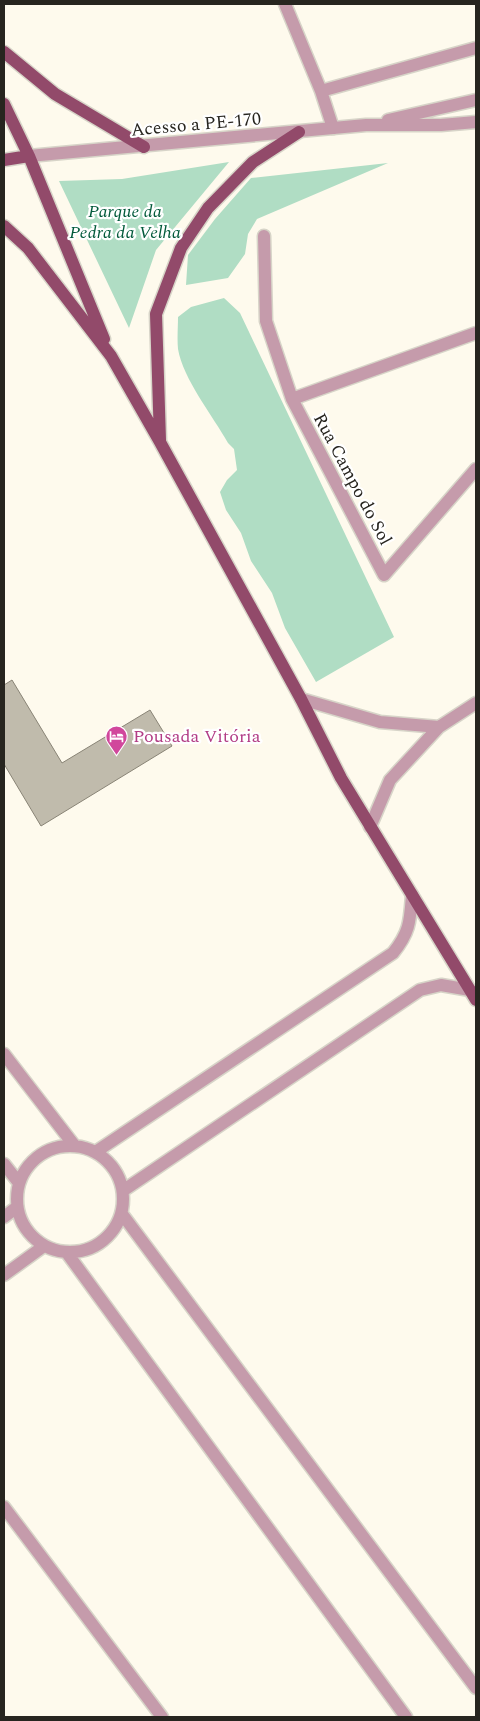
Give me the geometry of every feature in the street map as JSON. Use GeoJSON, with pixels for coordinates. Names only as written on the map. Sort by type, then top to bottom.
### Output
{"type":"FeatureCollection","features":[{"type":"Feature","properties":{"kind":"main road"},"geometry":{"type":"LineString","coordinates":[[4,52],[55,94],[144,147]]}},
{"type":"Feature","properties":{"kind":"main road"},"geometry":{"type":"LineString","coordinates":[[4,104],[30,156],[111,356],[301,699],[341,778],[473,995]]}},
{"type":"Feature","properties":{"kind":"main road"},"geometry":{"type":"LineString","coordinates":[[160,442],[156,314],[181,248],[208,208],[253,162],[299,132]]}},
{"type":"Feature","properties":{"kind":"main road"},"geometry":{"type":"LineString","coordinates":[[4,160],[30,156]]}},
{"type":"Feature","properties":{"kind":"main road"},"geometry":{"type":"LineString","coordinates":[[4,226],[28,248],[111,356]]}},
{"type":"Feature","properties":{"kind":"street"},"geometry":{"type":"LineString","coordinates":[[286,4],[321,91],[333,128]]}},
{"type":"Feature","properties":{"kind":"street"},"geometry":{"type":"LineString","coordinates":[[321,91],[476,48]]}},
{"type":"Feature","properties":{"kind":"street","name":"Acesso a PE-170"},"geometry":{"type":"LineString","coordinates":[[366,125],[476,100]]}},
{"type":"Feature","properties":{"kind":"street","name":"Acesso a PE-170"},"geometry":{"type":"LineString","coordinates":[[30,156],[144,147],[366,125],[442,126],[476,122]]}},
{"type":"Feature","properties":{"kind":"street","name":"Rua Campo do Sol"},"geometry":{"type":"LineString","coordinates":[[264,236],[266,321],[292,399],[384,575],[476,469]]}},
{"type":"Feature","properties":{"kind":"street","name":"Rua Campo do Sol"},"geometry":{"type":"LineString","coordinates":[[292,399],[476,333]]}},
{"type":"Feature","properties":{"kind":"street"},"geometry":{"type":"LineString","coordinates":[[301,699],[380,722],[439,727]]}},
{"type":"Feature","properties":{"kind":"street"},"geometry":{"type":"LineString","coordinates":[[370,827],[390,780],[439,727],[476,703]]}},
{"type":"Feature","properties":{"kind":"street"},"geometry":{"type":"LineString","coordinates":[[97,1151],[393,953],[403,940],[410,922],[412,895]]}},
{"type":"Feature","properties":{"kind":"street"},"geometry":{"type":"LineString","coordinates":[[124,1190],[420,990],[441,985],[473,995]]}},
{"type":"Feature","properties":{"kind":"street"},"geometry":{"type":"LineString","coordinates":[[4,1054],[74,1144]]}},
{"type":"Feature","properties":{"kind":"street"},"geometry":{"type":"LineString","coordinates":[[74,1144],[97,1151],[115,1168],[124,1190],[122,1214],[110,1235],[91,1249],[67,1253],[44,1246],[26,1230],[17,1207],[19,1183],[30,1162],[50,1148],[74,1144]]}},
{"type":"Feature","properties":{"kind":"street"},"geometry":{"type":"LineString","coordinates":[[4,1164],[19,1183]]}},
{"type":"Feature","properties":{"kind":"street"},"geometry":{"type":"LineString","coordinates":[[4,1217],[17,1207]]}},
{"type":"Feature","properties":{"kind":"street"},"geometry":{"type":"LineString","coordinates":[[122,1214],[476,1688]]}},
{"type":"Feature","properties":{"kind":"street"},"geometry":{"type":"LineString","coordinates":[[4,1275],[44,1246]]}},
{"type":"Feature","properties":{"kind":"street"},"geometry":{"type":"LineString","coordinates":[[67,1253],[406,1717]]}},
{"type":"Feature","properties":{"kind":"street"},"geometry":{"type":"LineString","coordinates":[[4,1507],[162,1717]]}},
{"type":"Feature","properties":{"kind":"green space","name":"Parque da Pedra da Velha"},"geometry":{"type":"Polygon","coordinates":[[[229,162],[156,250],[129,328],[59,181],[122,179],[229,162]]]}},
{"type":"Feature","properties":{"kind":"green space"},"geometry":{"type":"Polygon","coordinates":[[[388,163],[257,219],[248,234],[245,254],[228,278],[186,285],[188,255],[215,219],[251,178],[388,163]]]}},
{"type":"Feature","properties":{"kind":"green space"},"geometry":{"type":"Polygon","coordinates":[[[224,298],[240,313],[394,637],[316,682],[285,628],[272,593],[251,561],[241,533],[226,510],[220,492],[227,480],[237,470],[234,449],[228,443],[192,385],[181,361],[178,349],[178,317],[191,307],[224,298]]]}},
{"type":"Feature","properties":{"kind":"building","name":"Pousada Vitória"},"geometry":{"type":"Polygon","coordinates":[[[12,680],[62,763],[150,710],[172,746],[41,826],[4,764],[4,685],[12,680]]]}},
{"type":"Feature","properties":{"kind":"place","name":"Pousada Vitória"},"geometry":{"type":"Point","coordinates":[117,755]}}]}
